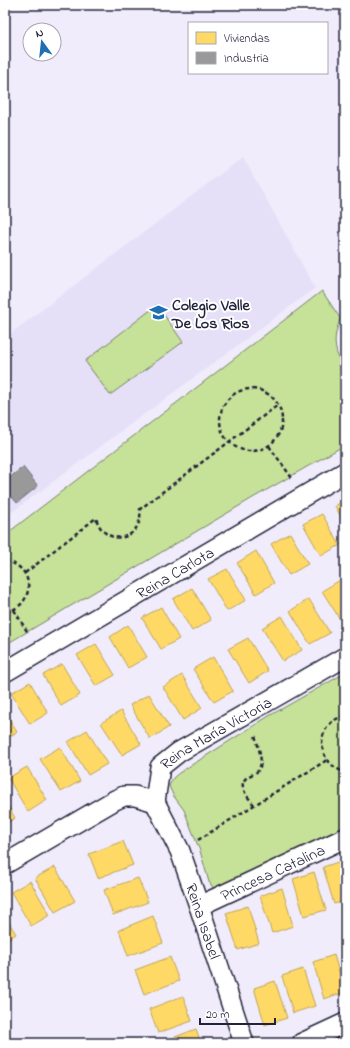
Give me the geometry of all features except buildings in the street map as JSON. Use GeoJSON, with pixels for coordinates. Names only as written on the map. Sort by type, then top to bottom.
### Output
{"type":"FeatureCollection","features":[{"type":"Feature","properties":{"kind":"street","name":"Reina Carlota"},"geometry":{"type":"LineString","coordinates":[[5,672],[345,472]]}},
{"type":"Feature","properties":{"kind":"street","name":"Reina María Victoria"},"geometry":{"type":"LineString","coordinates":[[155,802],[160,767],[179,752],[345,657]]}},
{"type":"Feature","properties":{"kind":"street"},"geometry":{"type":"LineString","coordinates":[[5,864],[124,796],[135,796],[155,802]]}},
{"type":"Feature","properties":{"kind":"street","name":"Reina Isabel"},"geometry":{"type":"LineString","coordinates":[[155,802],[180,851],[244,1043]]}},
{"type":"Feature","properties":{"kind":"street","name":"Princesa Catalina"},"geometry":{"type":"LineString","coordinates":[[199,906],[345,838]]}},
{"type":"Feature","properties":{"kind":"street"},"geometry":{"type":"LineString","coordinates":[[302,1043],[345,1023]]}},
{"type":"Feature","properties":{"kind":"path"},"geometry":{"type":"LineString","coordinates":[[248,389],[258,390],[268,394],[278,405],[281,409],[283,419],[281,429],[269,446],[260,450],[250,451],[239,449],[229,442],[224,436],[220,416],[224,406],[230,398],[238,392],[248,389]]}},
{"type":"Feature","properties":{"kind":"path"},"geometry":{"type":"LineString","coordinates":[[24,573],[96,518],[98,525],[109,536],[123,538],[130,535],[140,524],[140,509],[278,405]]}},
{"type":"Feature","properties":{"kind":"path"},"geometry":{"type":"LineString","coordinates":[[269,446],[305,495]]}},
{"type":"Feature","properties":{"kind":"path"},"geometry":{"type":"LineString","coordinates":[[5,561],[19,566],[28,581],[29,590],[21,605],[14,610],[5,612]]}},
{"type":"Feature","properties":{"kind":"path"},"geometry":{"type":"LineString","coordinates":[[250,711],[261,762],[259,769],[245,779],[243,789],[254,806]]}},
{"type":"Feature","properties":{"kind":"path"},"geometry":{"type":"LineString","coordinates":[[345,716],[332,722],[326,729],[322,748],[325,757],[330,764],[338,770],[345,772]]}},
{"type":"Feature","properties":{"kind":"path"},"geometry":{"type":"LineString","coordinates":[[180,851],[328,760]]}},
{"type":"Feature","properties":{"kind":"shaded area","name":"Colegio Valle De Los Rios"},"geometry":{"type":"Polygon","coordinates":[[[243,157],[315,288],[5,517],[5,338],[243,157]]]}},
{"type":"Feature","properties":{"kind":"green space"},"geometry":{"type":"Polygon","coordinates":[[[322,291],[340,318],[335,343],[338,357],[345,370],[345,445],[5,645],[5,535],[322,291]]]}},
{"type":"Feature","properties":{"kind":"green space"},"geometry":{"type":"Polygon","coordinates":[[[157,305],[183,342],[110,395],[85,361],[157,305]]]}},
{"type":"Feature","properties":{"kind":"green space"},"geometry":{"type":"Polygon","coordinates":[[[345,673],[345,831],[214,889],[209,882],[200,851],[184,810],[173,795],[169,786],[173,778],[269,716],[345,673]]]}},
{"type":"Feature","properties":{"kind":"place","name":"Colegio Valle De Los Rios"},"geometry":{"type":"Point","coordinates":[159,313]}}]}
